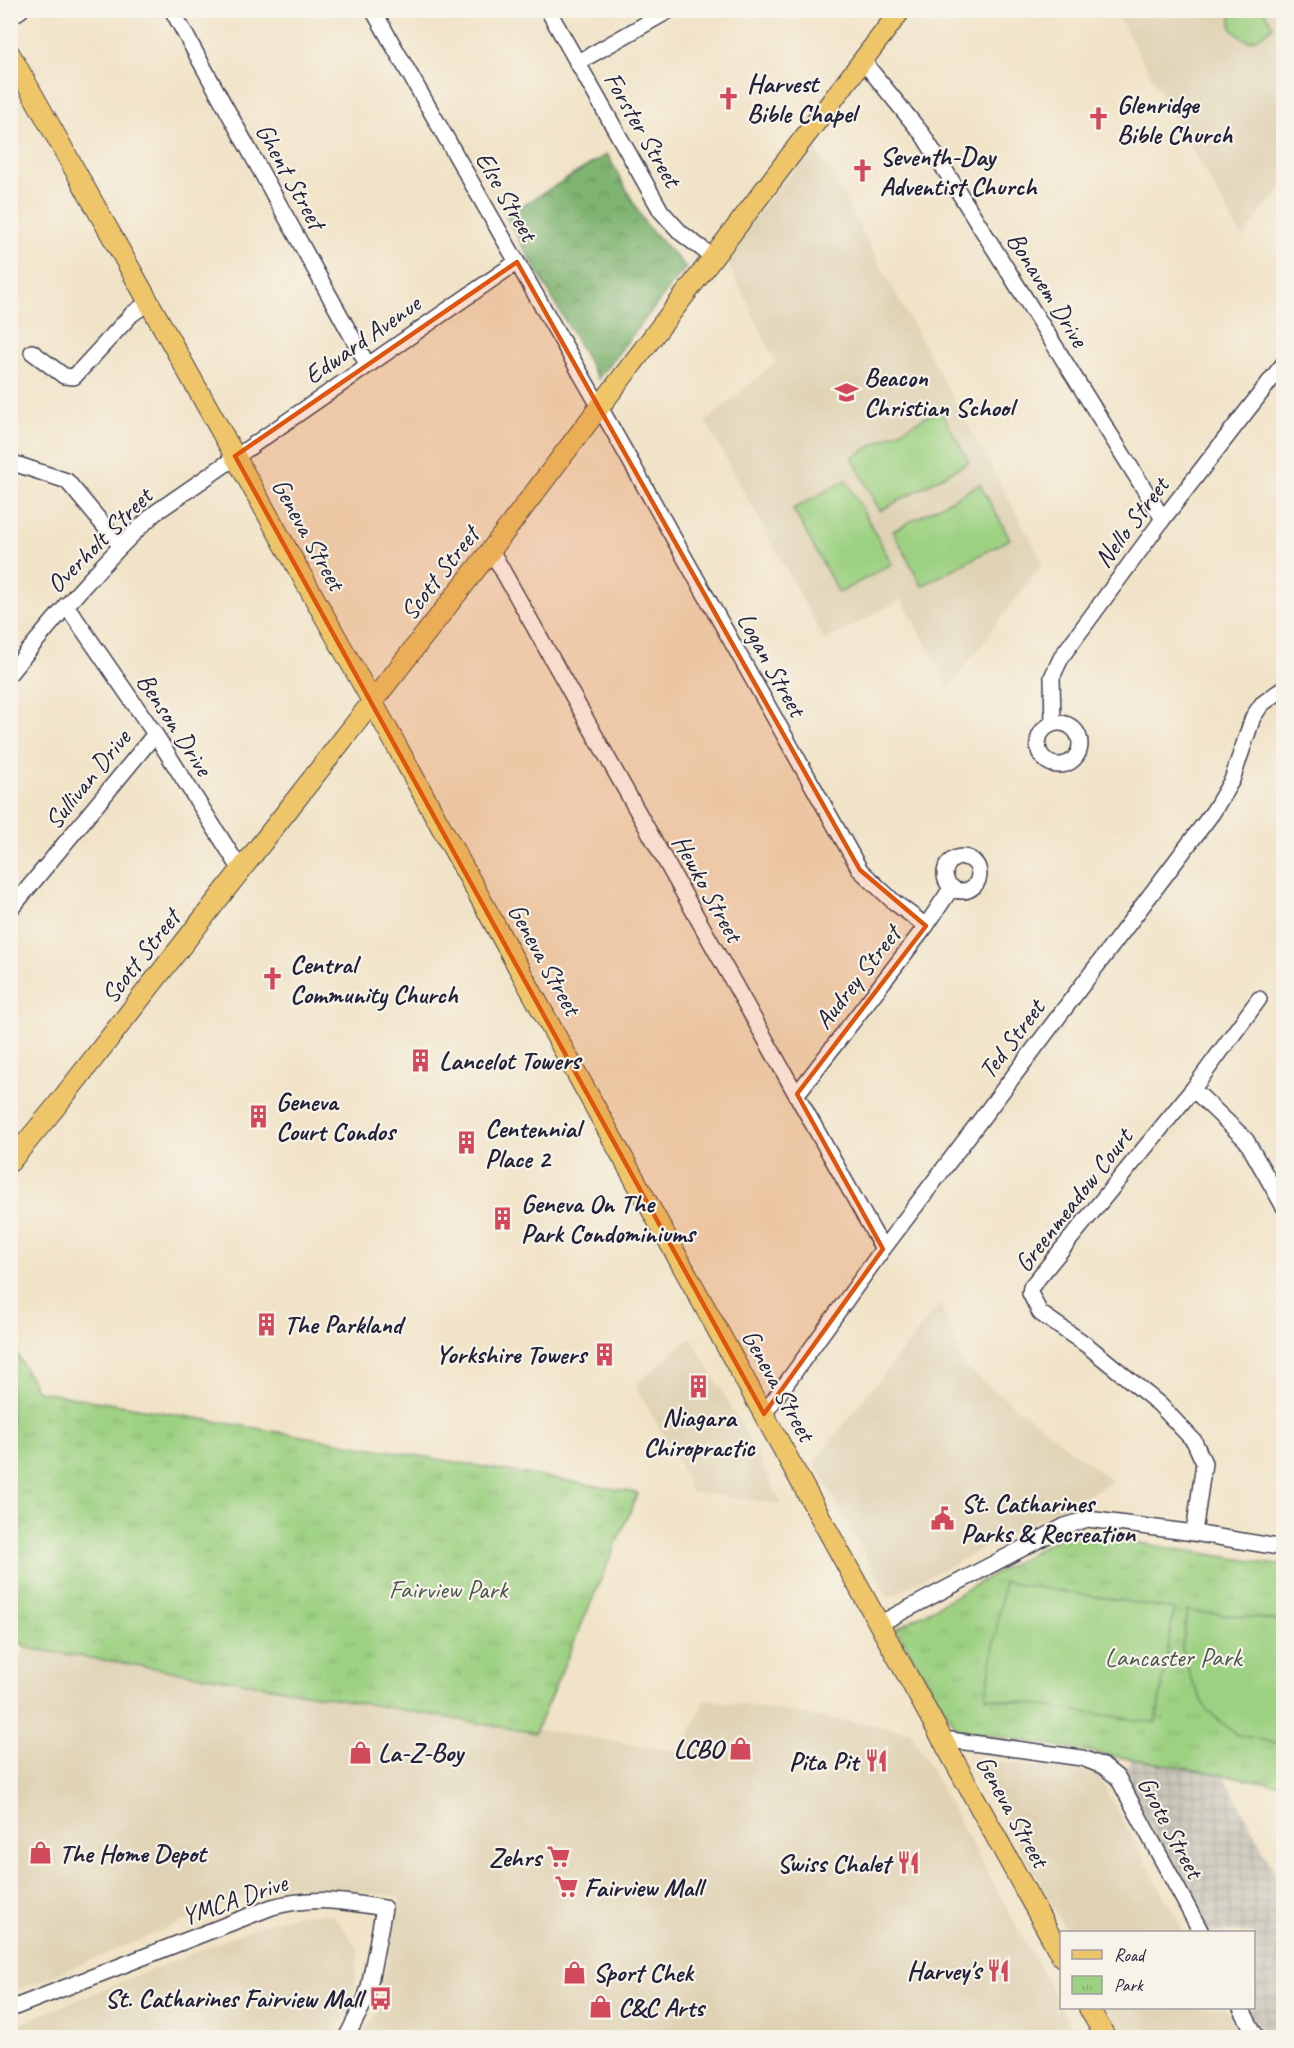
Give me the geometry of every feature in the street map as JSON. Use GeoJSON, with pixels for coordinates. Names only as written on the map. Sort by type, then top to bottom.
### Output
{"type":"FeatureCollection","features":[{"type":"Feature","properties":{"kind":"main road","name":"Scott Street"},"geometry":{"type":"LineString","coordinates":[[10,1162],[373,703],[901,10]]}},
{"type":"Feature","properties":{"kind":"main road","name":"Geneva Street"},"geometry":{"type":"LineString","coordinates":[[10,54],[373,703],[1060,1953]]}},
{"type":"Feature","properties":{"kind":"main road"},"geometry":{"type":"LineString","coordinates":[[1090,2009],[1106,2037]]}},
{"type":"Feature","properties":{"kind":"street"},"geometry":{"type":"LineString","coordinates":[[10,16],[21,10]]}},
{"type":"Feature","properties":{"kind":"street","name":"Ghent Street"},"geometry":{"type":"LineString","coordinates":[[172,10],[367,364]]}},
{"type":"Feature","properties":{"kind":"street","name":"Else Street"},"geometry":{"type":"LineString","coordinates":[[373,10],[599,406]]}},
{"type":"Feature","properties":{"kind":"street","name":"Forster Street"},"geometry":{"type":"LineString","coordinates":[[548,10],[661,211],[681,233],[713,257]]}},
{"type":"Feature","properties":{"kind":"street"},"geometry":{"type":"LineString","coordinates":[[578,63],[670,10]]}},
{"type":"Feature","properties":{"kind":"street","name":"Bonavem Drive"},"geometry":{"type":"LineString","coordinates":[[863,61],[923,135],[1163,519]]}},
{"type":"Feature","properties":{"kind":"street","name":"Edward Avenue"},"geometry":{"type":"LineString","coordinates":[[235,456],[517,262]]}},
{"type":"Feature","properties":{"kind":"street"},"geometry":{"type":"LineString","coordinates":[[32,352],[64,376],[74,377],[132,314],[149,302]]}},
{"type":"Feature","properties":{"kind":"street","name":"Nello Street"},"geometry":{"type":"LineString","coordinates":[[1053,724],[1052,677],[1062,656],[1163,519],[1284,363]]}},
{"type":"Feature","properties":{"kind":"street","name":"Logan Street"},"geometry":{"type":"LineString","coordinates":[[599,406],[860,870],[894,902],[926,926]]}},
{"type":"Feature","properties":{"kind":"street","name":"Overholt Street"},"geometry":{"type":"LineString","coordinates":[[10,673],[66,605],[120,545],[155,513],[235,456]]}},
{"type":"Feature","properties":{"kind":"street"},"geometry":{"type":"LineString","coordinates":[[10,462],[67,481],[120,545]]}},
{"type":"Feature","properties":{"kind":"street","name":"Hewko Street"},"geometry":{"type":"LineString","coordinates":[[491,550],[883,1249]]}},
{"type":"Feature","properties":{"kind":"street","name":"Benson Drive"},"geometry":{"type":"LineString","coordinates":[[66,605],[155,734],[241,870]]}},
{"type":"Feature","properties":{"kind":"street","name":"Ted Street"},"geometry":{"type":"LineString","coordinates":[[764,1414],[883,1249],[1213,812],[1232,780],[1254,717],[1262,704],[1284,688]]}},
{"type":"Feature","properties":{"kind":"street","name":"Sullivan Drive"},"geometry":{"type":"LineString","coordinates":[[10,910],[155,734]]}},
{"type":"Feature","properties":{"kind":"street","name":"Audrey Street"},"geometry":{"type":"LineString","coordinates":[[797,1094],[926,926],[952,887]]}},
{"type":"Feature","properties":{"kind":"street","name":"Greenmeadow Court"},"geometry":{"type":"LineString","coordinates":[[1194,1533],[1204,1463],[1194,1441],[1159,1404],[1088,1346],[1040,1313],[1030,1293],[1031,1287],[1192,1089],[1259,999]]}},
{"type":"Feature","properties":{"kind":"street"},"geometry":{"type":"LineString","coordinates":[[1192,1089],[1246,1140],[1284,1206]]}},
{"type":"Feature","properties":{"kind":"street"},"geometry":{"type":"LineString","coordinates":[[879,1624],[1065,1526],[1088,1519],[1284,1548]]}},
{"type":"Feature","properties":{"kind":"street","name":"Grote Street"},"geometry":{"type":"LineString","coordinates":[[943,1739],[1082,1758],[1102,1766],[1118,1778],[1200,1931]]}},
{"type":"Feature","properties":{"kind":"street","name":"YMCA Drive"},"geometry":{"type":"LineString","coordinates":[[10,2009],[272,1907],[297,1900],[322,1899],[384,1908],[369,1987],[364,2003],[346,2037]]}},
{"type":"Feature","properties":{"kind":"street"},"geometry":{"type":"LineString","coordinates":[[1242,2009],[1257,2037]]}},
{"type":"Feature","properties":{"kind":"highlighted area"},"geometry":{"type":"Polygon","coordinates":[[[517,262],[860,870],[926,926],[797,1094],[883,1249],[764,1414],[530,988],[235,456],[517,262]]]}},
{"type":"Feature","properties":{"kind":"shaded area"},"geometry":{"type":"Polygon","coordinates":[[[1282,10],[1283,185],[1242,238],[1115,11],[1282,10]]]}},
{"type":"Feature","properties":{"kind":"shaded area","name":"Beacon Christian School"},"geometry":{"type":"Polygon","coordinates":[[[814,144],[1043,562],[949,688],[902,599],[825,641],[706,422],[776,362],[724,255],[814,144]]]}},
{"type":"Feature","properties":{"kind":"shaded area"},"geometry":{"type":"Polygon","coordinates":[[[940,1304],[965,1367],[1113,1482],[888,1597],[814,1461],[940,1304]]]}},
{"type":"Feature","properties":{"kind":"shaded area"},"geometry":{"type":"Polygon","coordinates":[[[691,1337],[743,1428],[782,1504],[690,1492],[675,1455],[635,1386],[691,1337]]]}},
{"type":"Feature","properties":{"kind":"shaded area"},"geometry":{"type":"Polygon","coordinates":[[[27,1648],[682,1752],[705,1699],[910,1731],[1077,2037],[361,2037],[376,2013],[400,1896],[289,1885],[254,1893],[11,1993],[10,1671],[27,1648]]]}},
{"type":"Feature","properties":{"kind":"shaded area"},"geometry":{"type":"Polygon","coordinates":[[[1131,1759],[1223,1774],[1283,1888],[1283,2037],[1263,2037],[1248,2009],[1255,2009],[1255,1931],[1206,1931],[1123,1776],[1131,1759]]]}},
{"type":"Feature","properties":{"kind":"shaded area"},"geometry":{"type":"Polygon","coordinates":[[[973,1761],[1095,1770],[1183,1931],[1065,1931],[973,1761]]]}},
{"type":"Feature","properties":{"kind":"shaded area"},"geometry":{"type":"Polygon","coordinates":[[[301,1914],[333,1914],[359,1950],[352,2005],[331,2037],[11,2037],[11,2027],[264,1924],[301,1914]]]}},
{"type":"Feature","properties":{"kind":"shaded area"},"geometry":{"type":"Polygon","coordinates":[[[1107,2009],[1226,2009],[1242,2037],[1123,2037],[1107,2009]]]}},
{"type":"Feature","properties":{"kind":"green space"},"geometry":{"type":"Polygon","coordinates":[[[1235,10],[1264,11],[1273,26],[1260,37],[1249,41],[1239,36],[1231,28],[1231,13],[1235,10]]]}},
{"type":"Feature","properties":{"kind":"green space"},"geometry":{"type":"Polygon","coordinates":[[[607,154],[646,225],[686,267],[598,379],[506,216],[607,154]]]}},
{"type":"Feature","properties":{"kind":"green space"},"geometry":{"type":"Polygon","coordinates":[[[940,409],[969,462],[880,511],[852,457],[940,409]]]}},
{"type":"Feature","properties":{"kind":"green space"},"geometry":{"type":"Polygon","coordinates":[[[846,480],[892,564],[839,593],[793,509],[846,480]]]}},
{"type":"Feature","properties":{"kind":"green space"},"geometry":{"type":"Polygon","coordinates":[[[980,484],[1010,539],[922,586],[893,531],[980,484]]]}},
{"type":"Feature","properties":{"kind":"green space","name":"Fairview Park"},"geometry":{"type":"Polygon","coordinates":[[[11,1343],[37,1391],[638,1493],[535,1733],[230,1680],[27,1648],[11,1635],[11,1343]]]}},
{"type":"Feature","properties":{"kind":"green space","name":"Lancaster Park"},"geometry":{"type":"Polygon","coordinates":[[[1069,1532],[1283,1566],[1283,1785],[957,1729],[896,1629],[1069,1532]]]}},
{"type":"Feature","properties":{"kind":"green space"},"geometry":{"type":"Polygon","coordinates":[[[1004,1582],[1174,1609],[1156,1723],[986,1697],[1004,1582]]]}},
{"type":"Feature","properties":{"kind":"green space"},"geometry":{"type":"Polygon","coordinates":[[[1187,1611],[1283,1621],[1283,1745],[1236,1734],[1207,1710],[1191,1679],[1182,1649],[1187,1611]]]}},
{"type":"Feature","properties":{"kind":"place","name":"Harvest Bible Chapel"},"geometry":{"type":"Point","coordinates":[729,98]}},
{"type":"Feature","properties":{"kind":"place","name":"Glenridge Bible Church"},"geometry":{"type":"Point","coordinates":[1099,119]}},
{"type":"Feature","properties":{"kind":"place","name":"Seventh-Day Adventist Church"},"geometry":{"type":"Point","coordinates":[862,171]}},
{"type":"Feature","properties":{"kind":"place","name":"Beacon Christian School"},"geometry":{"type":"Point","coordinates":[846,392]}},
{"type":"Feature","properties":{"kind":"place","name":"Central Community Church"},"geometry":{"type":"Point","coordinates":[272,979]}},
{"type":"Feature","properties":{"kind":"place","name":"Lancelot Towers"},"geometry":{"type":"Point","coordinates":[421,1060]}},
{"type":"Feature","properties":{"kind":"place","name":"Geneva Court Condos"},"geometry":{"type":"Point","coordinates":[258,1116]}},
{"type":"Feature","properties":{"kind":"place","name":"Centennial Place 2"},"geometry":{"type":"Point","coordinates":[467,1143]}},
{"type":"Feature","properties":{"kind":"place","name":"Geneva On The Park Condominiums"},"geometry":{"type":"Point","coordinates":[503,1218]}},
{"type":"Feature","properties":{"kind":"place","name":"The Parkland"},"geometry":{"type":"Point","coordinates":[266,1324]}},
{"type":"Feature","properties":{"kind":"place","name":"Yorkshire Towers"},"geometry":{"type":"Point","coordinates":[604,1354]}},
{"type":"Feature","properties":{"kind":"place","name":"Niagara Chiropractic"},"geometry":{"type":"Point","coordinates":[699,1386]}},
{"type":"Feature","properties":{"kind":"place","name":"St. Catharines Parks & Recreation"},"geometry":{"type":"Point","coordinates":[943,1518]}},
{"type":"Feature","properties":{"kind":"place","name":"LCBO"},"geometry":{"type":"Point","coordinates":[741,1748]}},
{"type":"Feature","properties":{"kind":"place","name":"La-Z-Boy"},"geometry":{"type":"Point","coordinates":[360,1752]}},
{"type":"Feature","properties":{"kind":"place","name":"Pita Pit"},"geometry":{"type":"Point","coordinates":[876,1761]}},
{"type":"Feature","properties":{"kind":"place","name":"The Home Depot"},"geometry":{"type":"Point","coordinates":[41,1853]}},
{"type":"Feature","properties":{"kind":"place","name":"Zehrs"},"geometry":{"type":"Point","coordinates":[559,1857]}},
{"type":"Feature","properties":{"kind":"place","name":"Swiss Chalet"},"geometry":{"type":"Point","coordinates":[908,1863]}},
{"type":"Feature","properties":{"kind":"place","name":"Fairview Mall"},"geometry":{"type":"Point","coordinates":[566,1887]}},
{"type":"Feature","properties":{"kind":"place","name":"Harvey's"},"geometry":{"type":"Point","coordinates":[999,1970]}},
{"type":"Feature","properties":{"kind":"place","name":"Sport Chek"},"geometry":{"type":"Point","coordinates":[575,1972]}},
{"type":"Feature","properties":{"kind":"place","name":"St. Catharines Fairview Mall"},"geometry":{"type":"Point","coordinates":[380,1998]}},
{"type":"Feature","properties":{"kind":"place","name":"C&C Arts"},"geometry":{"type":"Point","coordinates":[600,2007]}}]}
